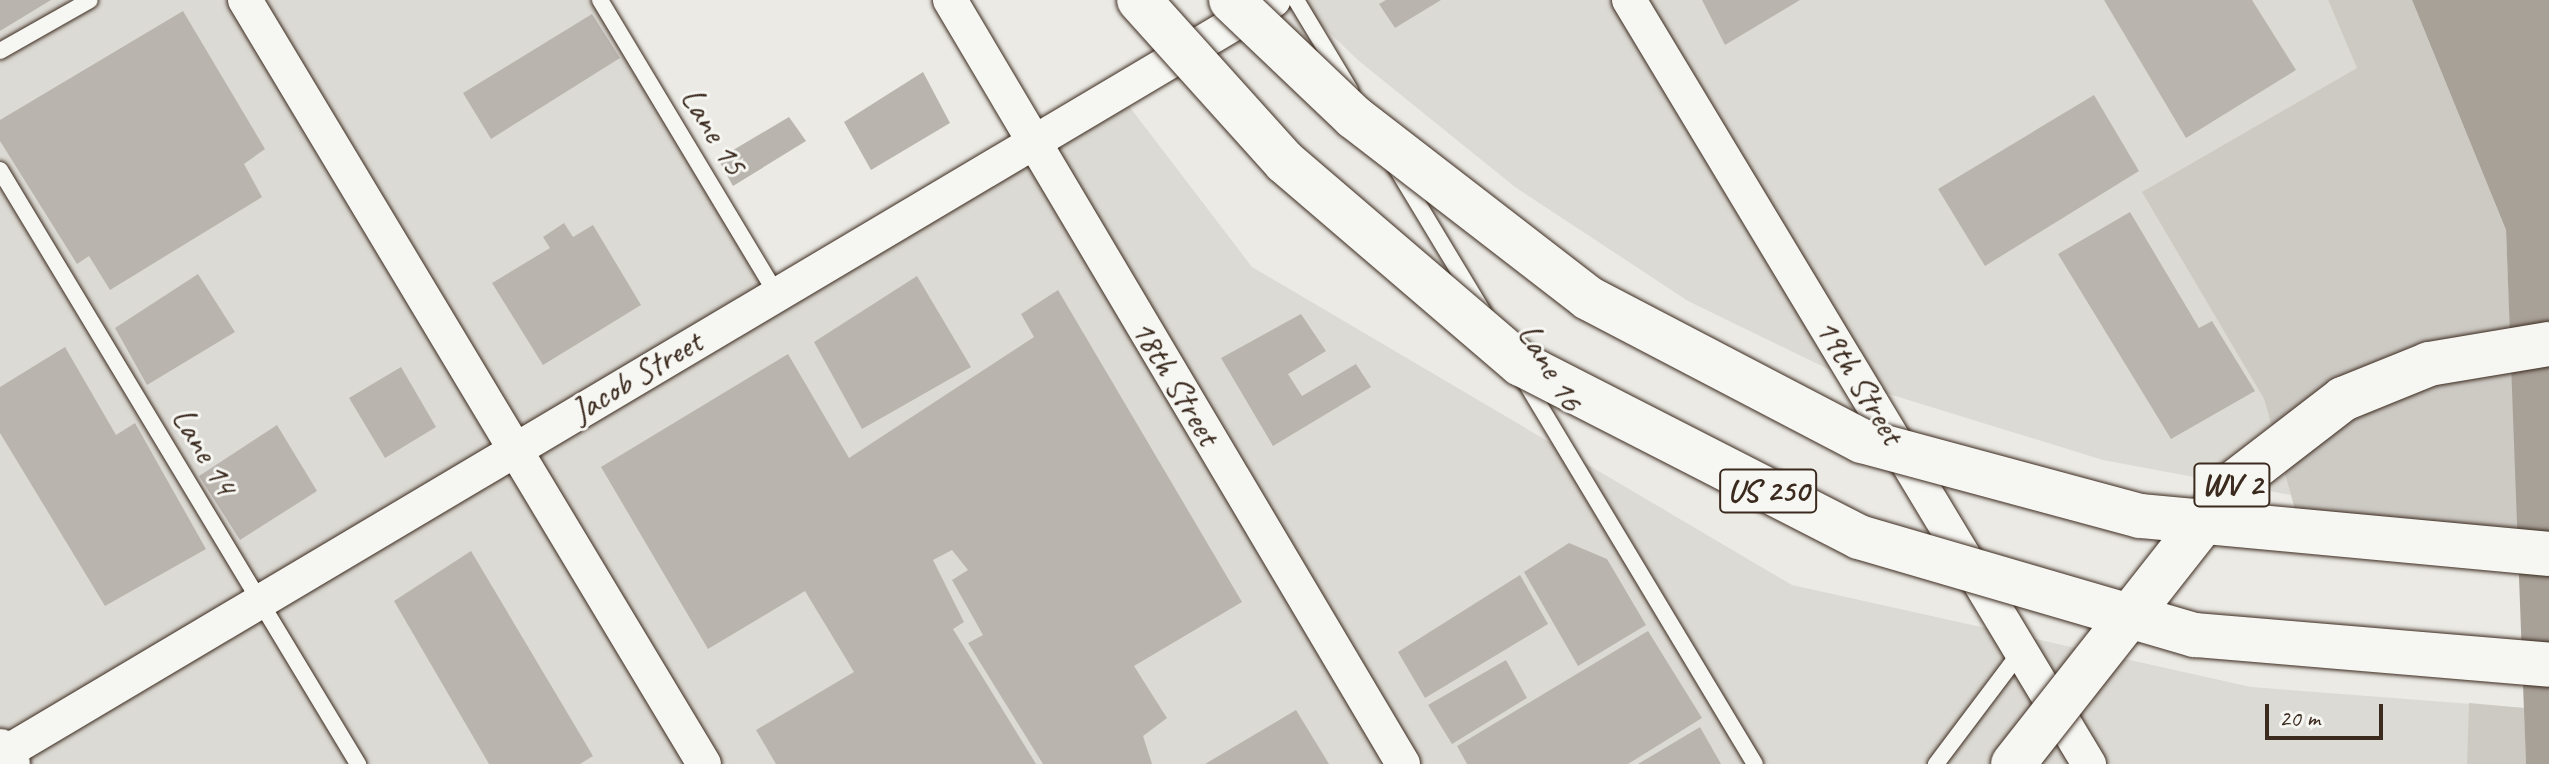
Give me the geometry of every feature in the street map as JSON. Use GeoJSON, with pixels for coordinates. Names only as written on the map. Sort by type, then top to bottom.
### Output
{"type":"FeatureCollection","features":[{"type":"Feature","properties":{"kind":"highway","name":"US 250"},"geometry":{"type":"LineString","coordinates":[[1139,0],[1285,162],[1521,364],[1859,537],[2195,635],[2549,665]]}},
{"type":"Feature","properties":{"kind":"highway","name":"US 250"},"geometry":{"type":"LineString","coordinates":[[1231,0],[1354,117],[1588,298],[1862,441],[2140,516],[2549,554]]}},
{"type":"Feature","properties":{"kind":"highway","name":"WV 2"},"geometry":{"type":"LineString","coordinates":[[2013,764],[2234,483],[2343,399],[2429,364],[2549,344]]}},
{"type":"Feature","properties":{"kind":"street"},"geometry":{"type":"LineString","coordinates":[[245,0],[704,764]]}},
{"type":"Feature","properties":{"kind":"street","name":"18th Street"},"geometry":{"type":"LineString","coordinates":[[950,0],[1403,764]]}},
{"type":"Feature","properties":{"kind":"street","name":"Jacob Street"},"geometry":{"type":"LineString","coordinates":[[3,756],[258,598],[1035,144],[1274,0]]}},
{"type":"Feature","properties":{"kind":"street","name":"19th Street"},"geometry":{"type":"LineString","coordinates":[[1629,0],[2089,764]]}},
{"type":"Feature","properties":{"kind":"lane"},"geometry":{"type":"LineString","coordinates":[[0,51],[90,0]]}},
{"type":"Feature","properties":{"kind":"lane","name":"Lane 15"},"geometry":{"type":"LineString","coordinates":[[600,0],[776,293]]}},
{"type":"Feature","properties":{"kind":"lane","name":"Lane 16"},"geometry":{"type":"LineString","coordinates":[[1296,0],[1755,764]]}},
{"type":"Feature","properties":{"kind":"lane","name":"Lane 14"},"geometry":{"type":"LineString","coordinates":[[0,170],[358,764]]}},
{"type":"Feature","properties":{"kind":"lane"},"geometry":{"type":"LineString","coordinates":[[1936,764],[2022,650]]}},
{"type":"Feature","properties":{"kind":"shaded area"},"geometry":{"type":"Polygon","coordinates":[[[0,0],[602,0],[777,292],[1119,93],[1252,267],[1792,585],[2251,687],[2524,708],[2526,764],[0,764],[0,0]]]}},
{"type":"Feature","properties":{"kind":"shaded area"},"geometry":{"type":"Polygon","coordinates":[[[1295,0],[2328,0],[2358,68],[2143,192],[2264,399],[2291,495],[2103,460],[1863,386],[1688,301],[1515,187],[1359,61],[1295,0]]]}},
{"type":"Feature","properties":{"kind":"shaded area"},"geometry":{"type":"Polygon","coordinates":[[[2328,0],[2412,0],[2506,230],[2519,552],[2301,531],[2264,399],[2142,192],[2357,68],[2328,0]]]}},
{"type":"Feature","properties":{"kind":"shaded area"},"geometry":{"type":"Polygon","coordinates":[[[2412,0],[2549,0],[2549,764],[2526,764],[2506,230],[2412,0]]]}},
{"type":"Feature","properties":{"kind":"shaded area"},"geometry":{"type":"Polygon","coordinates":[[[2469,703],[2524,708],[2526,764],[2467,764],[2469,703]]]}},
{"type":"Feature","properties":{"kind":"building"},"geometry":{"type":"Polygon","coordinates":[[[0,0],[51,0],[0,31],[0,0]]]}},
{"type":"Feature","properties":{"kind":"building"},"geometry":{"type":"Polygon","coordinates":[[[1386,0],[1441,0],[1395,28],[1379,4],[1386,0]]]}},
{"type":"Feature","properties":{"kind":"building"},"geometry":{"type":"Polygon","coordinates":[[[1702,0],[1800,0],[1725,45],[1702,0]]]}},
{"type":"Feature","properties":{"kind":"building"},"geometry":{"type":"Polygon","coordinates":[[[2104,0],[2252,0],[2296,70],[2186,138],[2104,0]]]}},
{"type":"Feature","properties":{"kind":"building"},"geometry":{"type":"Polygon","coordinates":[[[183,11],[265,149],[244,164],[262,197],[110,290],[89,256],[77,264],[0,141],[0,120],[183,11]]]}},
{"type":"Feature","properties":{"kind":"building"},"geometry":{"type":"Polygon","coordinates":[[[592,14],[620,58],[491,139],[463,93],[592,14]]]}},
{"type":"Feature","properties":{"kind":"building"},"geometry":{"type":"Polygon","coordinates":[[[923,72],[950,123],[871,170],[844,122],[923,72]]]}},
{"type":"Feature","properties":{"kind":"building"},"geometry":{"type":"Polygon","coordinates":[[[2094,95],[2139,171],[1985,266],[1938,189],[2094,95]]]}},
{"type":"Feature","properties":{"kind":"building"},"geometry":{"type":"Polygon","coordinates":[[[789,117],[806,141],[733,186],[718,159],[789,117]]]}},
{"type":"Feature","properties":{"kind":"building"},"geometry":{"type":"Polygon","coordinates":[[[2130,212],[2199,328],[2212,321],[2255,391],[2171,439],[2058,254],[2130,212]]]}},
{"type":"Feature","properties":{"kind":"building"},"geometry":{"type":"Polygon","coordinates":[[[564,223],[573,237],[593,225],[641,305],[543,365],[492,283],[550,248],[543,237],[564,223]]]}},
{"type":"Feature","properties":{"kind":"building"},"geometry":{"type":"Polygon","coordinates":[[[198,274],[235,332],[147,385],[115,328],[198,274]]]}},
{"type":"Feature","properties":{"kind":"building"},"geometry":{"type":"Polygon","coordinates":[[[917,276],[971,367],[862,429],[814,342],[917,276]]]}},
{"type":"Feature","properties":{"kind":"building"},"geometry":{"type":"Polygon","coordinates":[[[1058,290],[1242,602],[1134,666],[1167,718],[1143,736],[1152,764],[1043,764],[968,643],[983,635],[952,580],[968,570],[952,550],[933,560],[964,622],[953,629],[1036,764],[776,764],[756,730],[854,672],[805,591],[708,649],[601,467],[788,354],[849,458],[1034,337],[1021,314],[1058,290]]]}},
{"type":"Feature","properties":{"kind":"building"},"geometry":{"type":"Polygon","coordinates":[[[1301,314],[1326,351],[1288,374],[1302,396],[1356,364],[1371,387],[1273,446],[1221,358],[1301,314]]]}},
{"type":"Feature","properties":{"kind":"building"},"geometry":{"type":"Polygon","coordinates":[[[65,347],[116,435],[135,423],[206,549],[105,606],[0,433],[0,387],[65,347]]]}},
{"type":"Feature","properties":{"kind":"building"},"geometry":{"type":"Polygon","coordinates":[[[401,367],[436,427],[385,458],[349,398],[401,367]]]}},
{"type":"Feature","properties":{"kind":"building"},"geometry":{"type":"Polygon","coordinates":[[[277,425],[317,491],[240,540],[199,476],[277,425]]]}},
{"type":"Feature","properties":{"kind":"building"},"geometry":{"type":"Polygon","coordinates":[[[1569,543],[1607,559],[1646,625],[1578,666],[1524,572],[1569,543]]]}},
{"type":"Feature","properties":{"kind":"building"},"geometry":{"type":"Polygon","coordinates":[[[471,551],[593,756],[580,764],[489,764],[394,601],[471,551]]]}},
{"type":"Feature","properties":{"kind":"building"},"geometry":{"type":"Polygon","coordinates":[[[1520,575],[1548,624],[1425,698],[1398,652],[1520,575]]]}},
{"type":"Feature","properties":{"kind":"building"},"geometry":{"type":"Polygon","coordinates":[[[1648,631],[1702,718],[1628,764],[1467,764],[1457,746],[1648,631]]]}},
{"type":"Feature","properties":{"kind":"building"},"geometry":{"type":"Polygon","coordinates":[[[1506,660],[1527,698],[1452,744],[1428,705],[1506,660]]]}},
{"type":"Feature","properties":{"kind":"building"},"geometry":{"type":"Polygon","coordinates":[[[1296,710],[1329,764],[1205,764],[1296,710]]]}},
{"type":"Feature","properties":{"kind":"building"},"geometry":{"type":"Polygon","coordinates":[[[1700,727],[1721,764],[1638,764],[1700,727]]]}}]}
